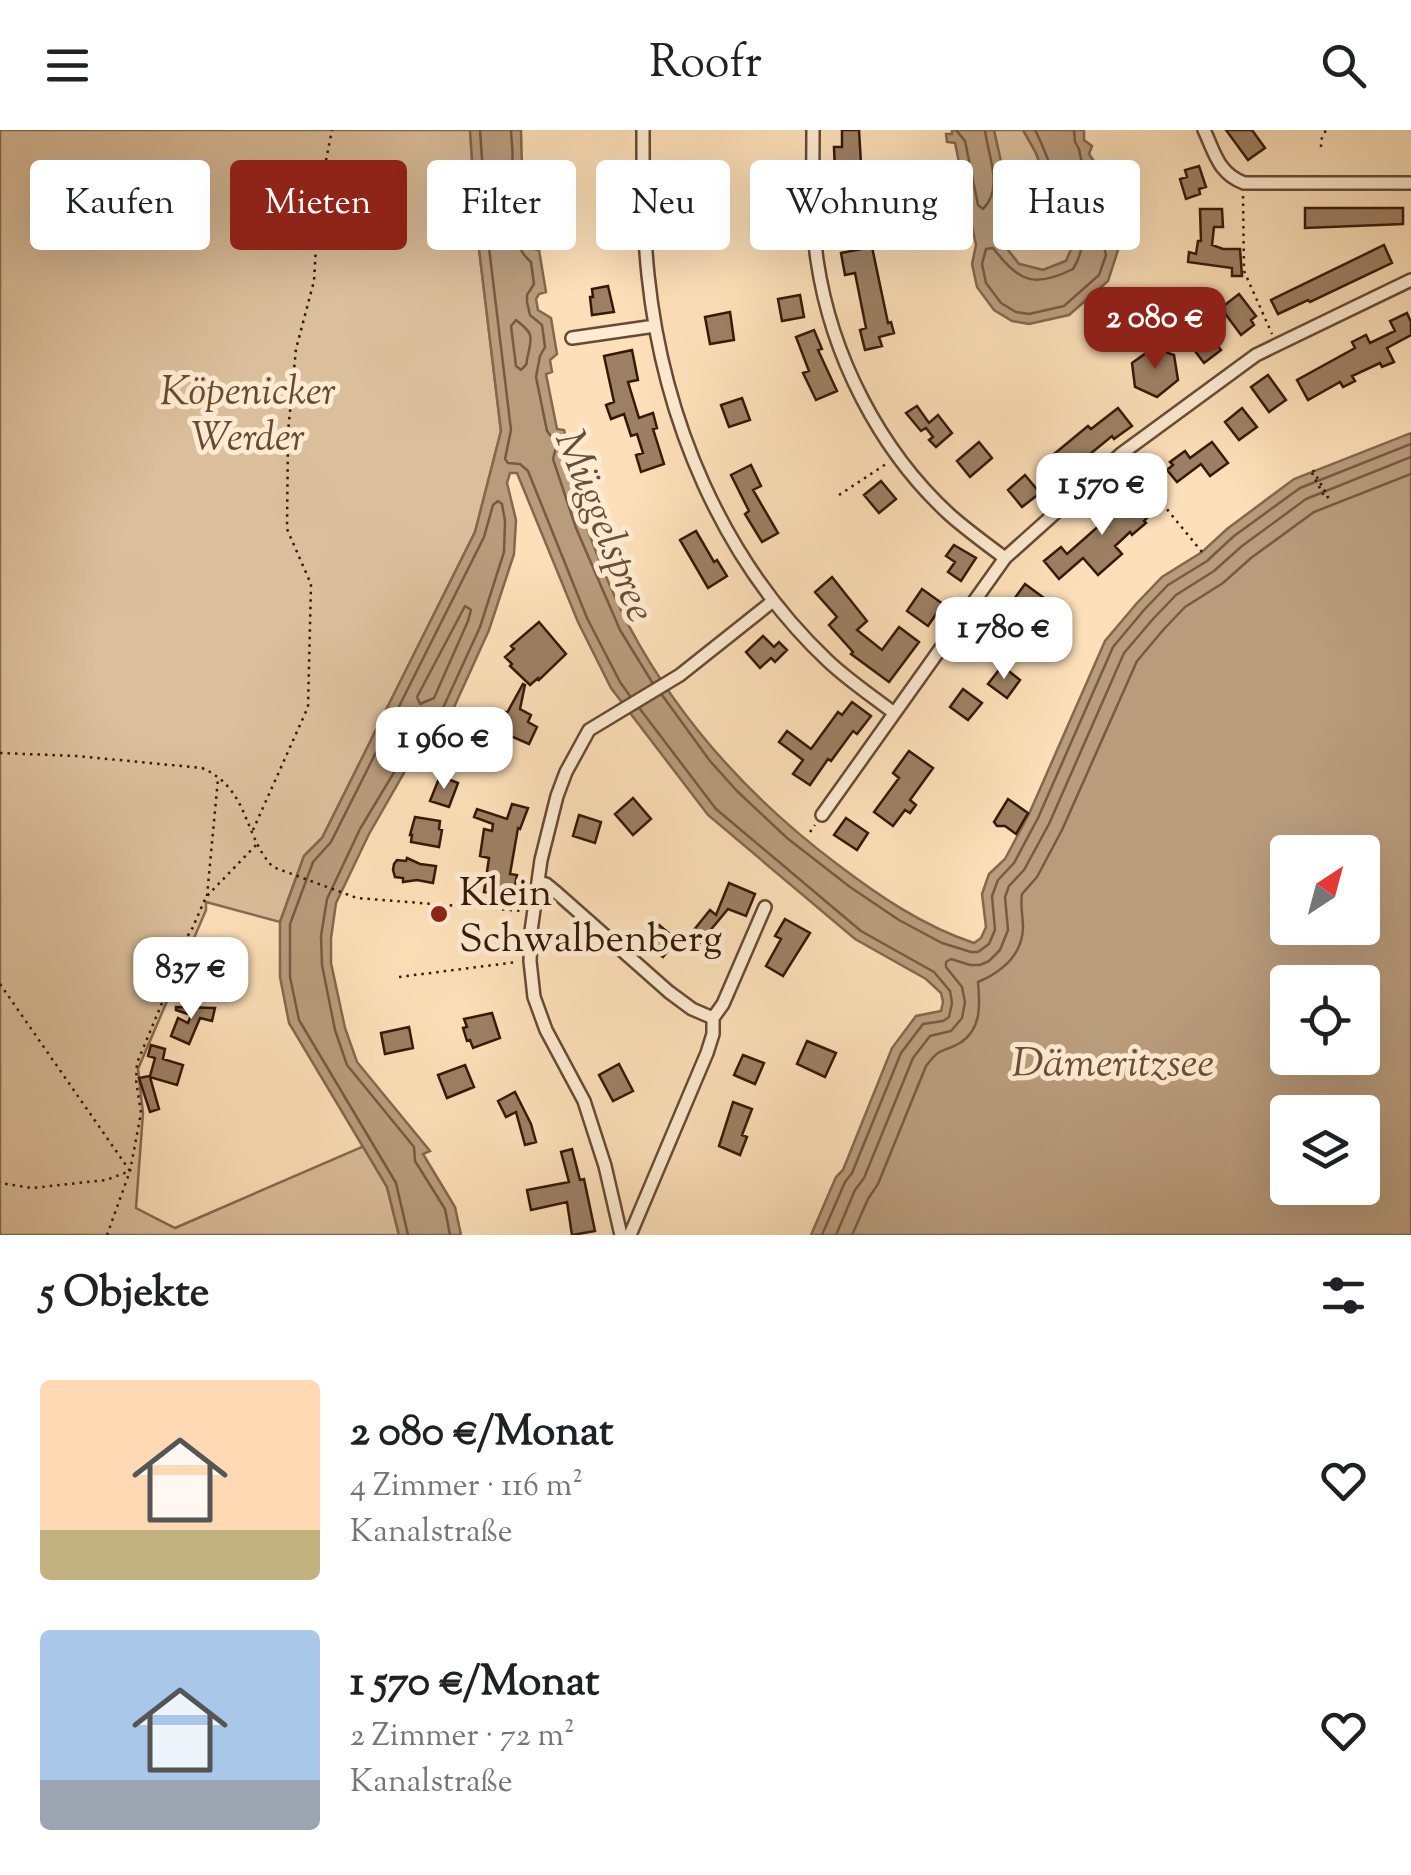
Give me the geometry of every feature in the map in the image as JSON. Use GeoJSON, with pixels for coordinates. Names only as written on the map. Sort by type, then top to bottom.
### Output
{"type":"FeatureCollection","features":[{"type":"Feature","properties":{"kind":"street"},"geometry":{"type":"LineString","coordinates":[[643,130],[645,240],[655,326],[668,385],[704,488],[738,551],[773,601],[828,661],[894,713]]}},
{"type":"Feature","properties":{"kind":"street"},"geometry":{"type":"LineString","coordinates":[[813,130],[813,223],[823,292],[854,381],[898,456],[948,512],[1004,558]]}},
{"type":"Feature","properties":{"kind":"street"},"geometry":{"type":"LineString","coordinates":[[1204,130],[1223,170],[1250,184],[1411,183]]}},
{"type":"Feature","properties":{"kind":"street"},"geometry":{"type":"LineString","coordinates":[[822,815],[1004,558],[1121,454],[1256,355],[1411,280]]}},
{"type":"Feature","properties":{"kind":"street"},"geometry":{"type":"LineString","coordinates":[[572,338],[655,326]]}},
{"type":"Feature","properties":{"kind":"street"},"geometry":{"type":"LineString","coordinates":[[620,1235],[594,1130],[574,1080],[539,1014],[530,961],[533,912],[547,834],[566,772],[589,730],[680,675],[773,601]]}},
{"type":"Feature","properties":{"kind":"street"},"geometry":{"type":"LineString","coordinates":[[538,882],[558,893],[692,1010],[713,1018]]}},
{"type":"Feature","properties":{"kind":"street"},"geometry":{"type":"LineString","coordinates":[[630,1235],[707,1053],[714,1034],[713,1018],[723,1004],[764,907]]}},
{"type":"Feature","properties":{"kind":"path"},"geometry":{"type":"LineString","coordinates":[[253,830],[308,708],[311,584],[287,529],[288,432],[296,349],[314,281],[320,196],[332,130]]}},
{"type":"Feature","properties":{"kind":"path"},"geometry":{"type":"LineString","coordinates":[[1321,147],[1326,130]]}},
{"type":"Feature","properties":{"kind":"path"},"geometry":{"type":"LineString","coordinates":[[1243,196],[1244,271],[1277,344]]}},
{"type":"Feature","properties":{"kind":"path"},"geometry":{"type":"LineString","coordinates":[[1121,454],[1202,552]]}},
{"type":"Feature","properties":{"kind":"path"},"geometry":{"type":"LineString","coordinates":[[839,496],[898,456]]}},
{"type":"Feature","properties":{"kind":"path"},"geometry":{"type":"LineString","coordinates":[[1313,470],[1328,497],[1325,498],[1310,472],[1313,470]]}},
{"type":"Feature","properties":{"kind":"path"},"geometry":{"type":"LineString","coordinates":[[0,754],[77,756],[202,768],[218,777],[238,799],[264,858],[273,867],[357,898],[533,912]]}},
{"type":"Feature","properties":{"kind":"path"},"geometry":{"type":"LineString","coordinates":[[108,1235],[130,1171],[141,1113],[137,1063],[174,974],[178,950],[206,897],[218,777]]}},
{"type":"Feature","properties":{"kind":"path"},"geometry":{"type":"LineString","coordinates":[[206,897],[258,843]]}},
{"type":"Feature","properties":{"kind":"path"},"geometry":{"type":"LineString","coordinates":[[399,977],[530,961]]}},
{"type":"Feature","properties":{"kind":"path"},"geometry":{"type":"LineString","coordinates":[[0,984],[130,1171]]}},
{"type":"Feature","properties":{"kind":"path"},"geometry":{"type":"LineString","coordinates":[[0,1183],[32,1188],[106,1180],[130,1171]]}},
{"type":"Feature","properties":{"kind":"green space","name":"Köpenicker Werder"},"geometry":{"type":"Polygon","coordinates":[[[0,130],[470,130],[472,160],[427,160],[427,250],[479,250],[501,431],[475,532],[322,838],[304,856],[280,922],[206,902],[206,910],[138,1069],[143,1113],[136,1208],[175,1228],[364,1146],[387,1187],[399,1235],[0,1235],[0,130]]]}},
{"type":"Feature","properties":{"kind":"green space"},"geometry":{"type":"Polygon","coordinates":[[[994,130],[1023,130],[1039,160],[999,160],[994,130]]]}},
{"type":"Feature","properties":{"kind":"green space"},"geometry":{"type":"Polygon","coordinates":[[[1008,250],[1071,250],[1066,261],[1043,270],[1019,264],[1008,250]]]}},
{"type":"Feature","properties":{"kind":"water","name":"Dämeritzsee"},"geometry":{"type":"Polygon","coordinates":[[[470,130],[521,130],[522,160],[472,160],[470,130]]]}},
{"type":"Feature","properties":{"kind":"water"},"geometry":{"type":"Polygon","coordinates":[[[952,130],[994,130],[1001,160],[993,160],[993,250],[1008,250],[1019,264],[1043,270],[1066,261],[1071,250],[1118,250],[1108,281],[1069,315],[1029,324],[1012,321],[994,310],[977,287],[972,264],[976,245],[973,160],[958,160],[955,143],[947,142],[946,134],[952,134],[952,130]]]}},
{"type":"Feature","properties":{"kind":"water"},"geometry":{"type":"Polygon","coordinates":[[[1023,130],[1084,130],[1084,140],[1092,146],[1089,154],[1093,160],[1039,160],[1023,130]]]}},
{"type":"Feature","properties":{"kind":"water","name":"Dämeritzsee"},"geometry":{"type":"Polygon","coordinates":[[[479,250],[539,250],[546,292],[536,299],[538,310],[551,318],[557,354],[550,360],[552,372],[546,374],[557,429],[564,430],[570,452],[562,457],[601,564],[649,661],[694,726],[776,813],[885,899],[974,943],[986,927],[982,894],[989,874],[1005,859],[1029,814],[1105,641],[1137,603],[1162,577],[1202,552],[1294,479],[1411,433],[1411,1235],[811,1235],[836,1177],[843,1170],[892,1048],[916,1016],[941,1011],[941,993],[926,979],[855,939],[708,815],[611,688],[578,622],[517,473],[510,473],[507,483],[516,520],[514,554],[489,630],[450,716],[429,726],[412,757],[420,761],[418,769],[408,766],[336,903],[331,963],[357,1062],[430,1151],[423,1154],[455,1207],[461,1235],[399,1235],[387,1187],[289,1023],[280,977],[280,922],[304,856],[322,838],[475,532],[501,431],[479,250]]]}},
{"type":"Feature","properties":{"kind":"building"},"geometry":{"type":"Polygon","coordinates":[[[842,130],[859,130],[861,160],[835,160],[834,147],[842,147],[842,130]]]}},
{"type":"Feature","properties":{"kind":"building"},"geometry":{"type":"Polygon","coordinates":[[[1226,130],[1252,130],[1265,148],[1248,160],[1226,130]]]}},
{"type":"Feature","properties":{"kind":"building"},"geometry":{"type":"Polygon","coordinates":[[[1199,166],[1206,187],[1186,199],[1180,179],[1187,177],[1185,170],[1199,166]]]}},
{"type":"Feature","properties":{"kind":"building"},"geometry":{"type":"Polygon","coordinates":[[[1305,208],[1403,208],[1403,224],[1305,228],[1305,208]]]}},
{"type":"Feature","properties":{"kind":"building"},"geometry":{"type":"Polygon","coordinates":[[[1200,209],[1222,209],[1223,227],[1214,227],[1212,245],[1240,249],[1242,276],[1232,276],[1232,268],[1188,262],[1189,252],[1196,254],[1201,241],[1200,209]]]}},
{"type":"Feature","properties":{"kind":"building"},"geometry":{"type":"Polygon","coordinates":[[[1384,245],[1392,263],[1278,314],[1271,300],[1384,245]]]}},
{"type":"Feature","properties":{"kind":"building"},"geometry":{"type":"Polygon","coordinates":[[[873,250],[888,323],[891,322],[894,333],[879,337],[882,346],[865,350],[860,330],[866,328],[855,273],[845,275],[841,253],[873,250]]]}},
{"type":"Feature","properties":{"kind":"building"},"geometry":{"type":"Polygon","coordinates":[[[608,286],[614,312],[592,315],[592,289],[608,286]]]}},
{"type":"Feature","properties":{"kind":"building"},"geometry":{"type":"Polygon","coordinates":[[[1239,294],[1256,316],[1251,320],[1254,325],[1241,335],[1221,308],[1239,294]]]}},
{"type":"Feature","properties":{"kind":"building"},"geometry":{"type":"Polygon","coordinates":[[[800,295],[804,317],[782,321],[778,299],[800,295]]]}},
{"type":"Feature","properties":{"kind":"building"},"geometry":{"type":"Polygon","coordinates":[[[730,312],[734,340],[710,344],[705,317],[730,312]]]}},
{"type":"Feature","properties":{"kind":"building"},"geometry":{"type":"Polygon","coordinates":[[[1407,313],[1411,335],[1387,348],[1394,362],[1382,367],[1380,363],[1352,376],[1355,381],[1343,387],[1340,382],[1308,400],[1297,380],[1355,348],[1352,342],[1366,335],[1370,343],[1395,331],[1390,321],[1407,313]]]}},
{"type":"Feature","properties":{"kind":"building"},"geometry":{"type":"Polygon","coordinates":[[[1203,326],[1221,350],[1204,363],[1186,339],[1203,326]]]}},
{"type":"Feature","properties":{"kind":"building"},"geometry":{"type":"Polygon","coordinates":[[[814,330],[822,349],[818,350],[837,391],[816,400],[803,373],[809,371],[796,337],[814,330]]]}},
{"type":"Feature","properties":{"kind":"building"},"geometry":{"type":"Polygon","coordinates":[[[1153,348],[1174,355],[1178,380],[1157,397],[1135,387],[1132,363],[1153,348]]]}},
{"type":"Feature","properties":{"kind":"building"},"geometry":{"type":"Polygon","coordinates":[[[632,350],[638,380],[628,382],[639,418],[653,413],[657,428],[653,429],[664,464],[641,472],[636,455],[643,453],[637,434],[631,436],[624,414],[611,419],[606,405],[614,402],[604,356],[632,350]]]}},
{"type":"Feature","properties":{"kind":"building"},"geometry":{"type":"Polygon","coordinates":[[[1268,375],[1286,400],[1269,412],[1251,387],[1268,375]]]}},
{"type":"Feature","properties":{"kind":"building"},"geometry":{"type":"Polygon","coordinates":[[[742,398],[750,420],[729,427],[721,405],[742,398]]]}},
{"type":"Feature","properties":{"kind":"building"},"geometry":{"type":"Polygon","coordinates":[[[917,406],[929,423],[938,415],[952,433],[936,447],[926,428],[921,431],[906,413],[917,406]]]}},
{"type":"Feature","properties":{"kind":"building"},"geometry":{"type":"Polygon","coordinates":[[[1118,408],[1132,426],[1114,439],[1112,436],[1056,482],[1042,464],[1088,426],[1091,429],[1118,408]]]}},
{"type":"Feature","properties":{"kind":"building"},"geometry":{"type":"Polygon","coordinates":[[[1242,408],[1257,427],[1239,440],[1225,422],[1242,408]]]}},
{"type":"Feature","properties":{"kind":"building"},"geometry":{"type":"Polygon","coordinates":[[[979,442],[992,458],[970,477],[957,461],[979,442]]]}},
{"type":"Feature","properties":{"kind":"building"},"geometry":{"type":"Polygon","coordinates":[[[1212,442],[1228,463],[1210,476],[1201,464],[1177,482],[1167,470],[1173,465],[1170,462],[1185,451],[1190,458],[1212,442]]]}},
{"type":"Feature","properties":{"kind":"building"},"geometry":{"type":"Polygon","coordinates":[[[751,465],[761,486],[753,490],[778,533],[762,542],[745,514],[749,511],[731,475],[751,465]]]}},
{"type":"Feature","properties":{"kind":"building"},"geometry":{"type":"Polygon","coordinates":[[[1025,475],[1040,493],[1022,507],[1008,490],[1025,475]]]}},
{"type":"Feature","properties":{"kind":"building"},"geometry":{"type":"Polygon","coordinates":[[[881,481],[896,499],[879,513],[864,495],[881,481]]]}},
{"type":"Feature","properties":{"kind":"building"},"geometry":{"type":"Polygon","coordinates":[[[1126,492],[1148,517],[1146,523],[1115,546],[1122,554],[1098,575],[1083,558],[1059,579],[1044,561],[1061,547],[1067,554],[1109,517],[1100,508],[1114,495],[1118,500],[1126,492]]]}},
{"type":"Feature","properties":{"kind":"building"},"geometry":{"type":"Polygon","coordinates":[[[696,531],[727,576],[708,588],[680,540],[696,531]]]}},
{"type":"Feature","properties":{"kind":"building"},"geometry":{"type":"Polygon","coordinates":[[[954,545],[976,558],[961,581],[948,572],[955,562],[946,556],[954,545]]]}},
{"type":"Feature","properties":{"kind":"building"},"geometry":{"type":"Polygon","coordinates":[[[832,577],[867,621],[857,630],[882,650],[899,627],[919,642],[889,682],[851,654],[829,625],[837,617],[815,592],[832,577]]]}},
{"type":"Feature","properties":{"kind":"building"},"geometry":{"type":"Polygon","coordinates":[[[1025,584],[1044,598],[1030,616],[1012,602],[1025,584]]]}},
{"type":"Feature","properties":{"kind":"building"},"geometry":{"type":"Polygon","coordinates":[[[922,589],[943,604],[928,626],[907,611],[922,589]]]}},
{"type":"Feature","properties":{"kind":"building"},"geometry":{"type":"Polygon","coordinates":[[[539,622],[566,654],[530,685],[505,657],[514,649],[511,646],[539,622]]]}},
{"type":"Feature","properties":{"kind":"building"},"geometry":{"type":"Polygon","coordinates":[[[763,636],[774,647],[779,642],[787,650],[775,662],[771,658],[760,668],[746,652],[763,636]]]}},
{"type":"Feature","properties":{"kind":"building"},"geometry":{"type":"Polygon","coordinates":[[[1002,666],[1020,680],[1007,698],[988,684],[1002,666]]]}},
{"type":"Feature","properties":{"kind":"building"},"geometry":{"type":"Polygon","coordinates":[[[523,684],[520,709],[531,715],[528,722],[537,727],[529,744],[497,730],[523,684]]]}},
{"type":"Feature","properties":{"kind":"building"},"geometry":{"type":"Polygon","coordinates":[[[963,689],[982,703],[968,720],[950,707],[963,689]]]}},
{"type":"Feature","properties":{"kind":"building"},"geometry":{"type":"Polygon","coordinates":[[[852,702],[871,716],[857,734],[853,731],[810,785],[793,774],[803,760],[779,742],[787,731],[811,749],[838,712],[842,715],[852,702]]]}},
{"type":"Feature","properties":{"kind":"building"},"geometry":{"type":"Polygon","coordinates":[[[909,751],[933,768],[910,800],[916,805],[910,813],[905,810],[893,826],[874,812],[899,778],[893,773],[909,751]]]}},
{"type":"Feature","properties":{"kind":"building"},"geometry":{"type":"Polygon","coordinates":[[[440,776],[458,783],[449,807],[430,801],[440,776]]]}},
{"type":"Feature","properties":{"kind":"building"},"geometry":{"type":"Polygon","coordinates":[[[633,798],[651,819],[633,835],[615,814],[633,798]]]}},
{"type":"Feature","properties":{"kind":"building"},"geometry":{"type":"Polygon","coordinates":[[[1008,799],[1028,813],[1016,834],[994,822],[1008,799]]]}},
{"type":"Feature","properties":{"kind":"building"},"geometry":{"type":"Polygon","coordinates":[[[512,804],[528,808],[518,828],[510,874],[517,875],[513,897],[484,892],[489,858],[480,856],[484,829],[492,831],[493,824],[474,817],[477,809],[507,819],[512,804]]]}},
{"type":"Feature","properties":{"kind":"building"},"geometry":{"type":"Polygon","coordinates":[[[579,815],[601,822],[595,843],[573,836],[579,815]]]}},
{"type":"Feature","properties":{"kind":"building"},"geometry":{"type":"Polygon","coordinates":[[[415,817],[440,821],[439,847],[411,842],[415,817]]]}},
{"type":"Feature","properties":{"kind":"building"},"geometry":{"type":"Polygon","coordinates":[[[846,818],[868,833],[857,850],[834,835],[846,818]]]}},
{"type":"Feature","properties":{"kind":"building"},"geometry":{"type":"Polygon","coordinates":[[[407,858],[436,866],[433,883],[403,882],[403,878],[395,877],[394,864],[407,858]]]}},
{"type":"Feature","properties":{"kind":"building"},"geometry":{"type":"Polygon","coordinates":[[[729,883],[755,894],[746,916],[728,909],[699,944],[689,936],[710,910],[716,915],[729,883]]]}},
{"type":"Feature","properties":{"kind":"building"},"geometry":{"type":"Polygon","coordinates":[[[785,919],[810,933],[783,976],[766,966],[781,939],[775,936],[785,919]]]}},
{"type":"Feature","properties":{"kind":"building"},"geometry":{"type":"Polygon","coordinates":[[[659,925],[677,940],[663,957],[645,943],[659,925]]]}},
{"type":"Feature","properties":{"kind":"building"},"geometry":{"type":"Polygon","coordinates":[[[176,1007],[215,1008],[212,1021],[200,1018],[189,1044],[171,1036],[178,1018],[188,1023],[191,1015],[176,1007]]]}},
{"type":"Feature","properties":{"kind":"building"},"geometry":{"type":"Polygon","coordinates":[[[492,1013],[500,1038],[473,1048],[467,1041],[464,1019],[492,1013]]]}},
{"type":"Feature","properties":{"kind":"building"},"geometry":{"type":"Polygon","coordinates":[[[409,1027],[413,1048],[385,1054],[381,1033],[409,1027]]]}},
{"type":"Feature","properties":{"kind":"building"},"geometry":{"type":"Polygon","coordinates":[[[807,1041],[836,1053],[825,1077],[797,1064],[807,1041]]]}},
{"type":"Feature","properties":{"kind":"building"},"geometry":{"type":"Polygon","coordinates":[[[151,1045],[165,1049],[163,1059],[183,1065],[177,1085],[150,1077],[159,1109],[150,1112],[139,1078],[150,1076],[155,1058],[148,1056],[151,1045]]]}},
{"type":"Feature","properties":{"kind":"building"},"geometry":{"type":"Polygon","coordinates":[[[743,1055],[764,1063],[755,1084],[734,1075],[743,1055]]]}},
{"type":"Feature","properties":{"kind":"building"},"geometry":{"type":"Polygon","coordinates":[[[619,1064],[633,1091],[613,1101],[599,1075],[619,1064]]]}},
{"type":"Feature","properties":{"kind":"building"},"geometry":{"type":"Polygon","coordinates":[[[465,1065],[474,1087],[447,1098],[438,1075],[465,1065]]]}},
{"type":"Feature","properties":{"kind":"building"},"geometry":{"type":"Polygon","coordinates":[[[515,1092],[536,1142],[525,1145],[516,1112],[506,1117],[498,1101],[515,1092]]]}},
{"type":"Feature","properties":{"kind":"building"},"geometry":{"type":"Polygon","coordinates":[[[733,1102],[752,1109],[742,1135],[747,1137],[740,1155],[719,1146],[733,1102]]]}},
{"type":"Feature","properties":{"kind":"building"},"geometry":{"type":"Polygon","coordinates":[[[572,1149],[580,1180],[584,1179],[595,1231],[572,1235],[567,1202],[531,1210],[527,1190],[569,1182],[561,1152],[572,1149]]]}},
{"type":"Feature","properties":{"kind":"place","name":"Klein Schwalbenberg"},"geometry":{"type":"Point","coordinates":[439,914]}},
{"type":"Feature","properties":{"kind":"water label","name":"Müggelspree"},"geometry":{"type":"Point","coordinates":[607,525]}}]}
